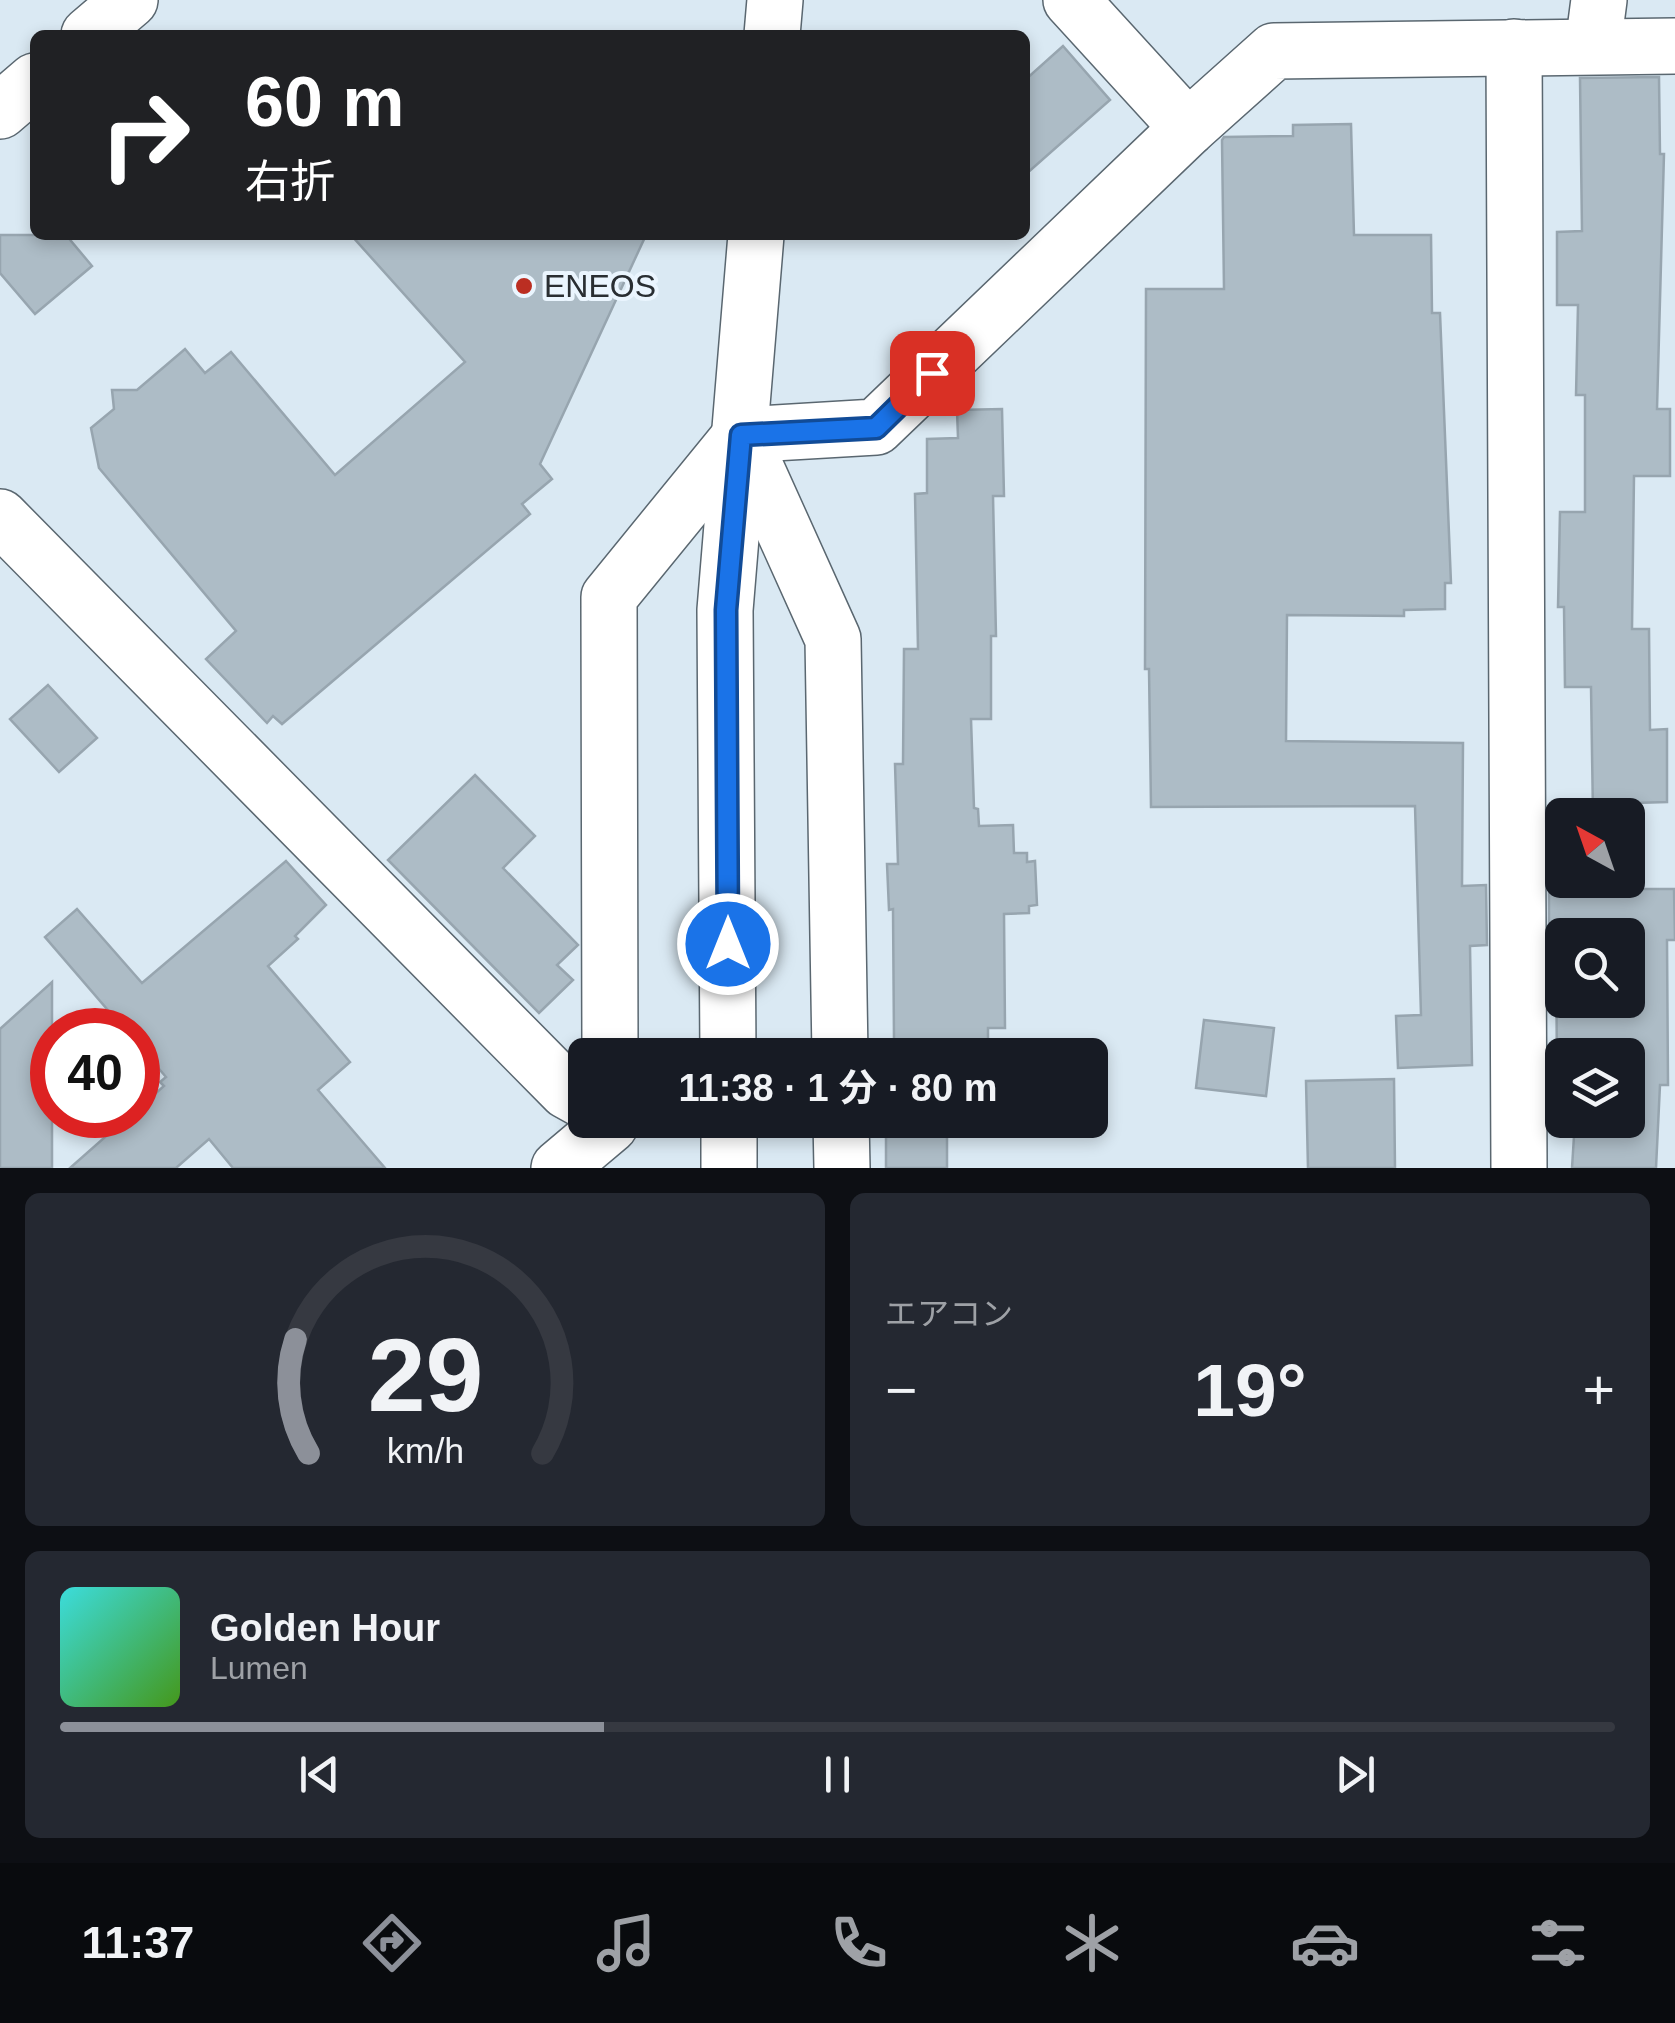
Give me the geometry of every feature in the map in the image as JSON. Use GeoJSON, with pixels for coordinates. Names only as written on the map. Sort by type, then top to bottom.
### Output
{"type":"FeatureCollection","features":[{"type":"Feature","properties":{"kind":"street"},"geometry":{"type":"LineString","coordinates":[[95,30],[130,0]]}},
{"type":"Feature","properties":{"kind":"street"},"geometry":{"type":"LineString","coordinates":[[772,30],[775,0]]}},
{"type":"Feature","properties":{"kind":"street"},"geometry":{"type":"LineString","coordinates":[[1071,0],[1188,128]]}},
{"type":"Feature","properties":{"kind":"street"},"geometry":{"type":"LineString","coordinates":[[610,1038],[609,598],[741,435],[876,428],[1188,128],[1274,51],[1514,48],[1596,23],[1675,46]]}},
{"type":"Feature","properties":{"kind":"street"},"geometry":{"type":"LineString","coordinates":[[1514,48],[1519,1168]]}},
{"type":"Feature","properties":{"kind":"street"},"geometry":{"type":"LineString","coordinates":[[0,111],[30,85]]}},
{"type":"Feature","properties":{"kind":"street"},"geometry":{"type":"LineString","coordinates":[[728,1038],[726,610],[756,240]]}},
{"type":"Feature","properties":{"kind":"street"},"geometry":{"type":"LineString","coordinates":[[741,435],[833,639],[840,1038]]}},
{"type":"Feature","properties":{"kind":"street"},"geometry":{"type":"LineString","coordinates":[[0,516],[568,1092]]}},
{"type":"Feature","properties":{"kind":"street"},"geometry":{"type":"LineString","coordinates":[[559,1168],[593,1138]]}},
{"type":"Feature","properties":{"kind":"street"},"geometry":{"type":"LineString","coordinates":[[729,1138],[729,1168]]}},
{"type":"Feature","properties":{"kind":"street"},"geometry":{"type":"LineString","coordinates":[[841,1138],[842,1168]]}},
{"type":"Feature","properties":{"kind":"building"},"geometry":{"type":"Polygon","coordinates":[[[1063,46],[1110,100],[1030,171],[1030,76],[1063,46]]]}},
{"type":"Feature","properties":{"kind":"building"},"geometry":{"type":"Polygon","coordinates":[[[1659,77],[1660,154],[1664,154],[1657,409],[1670,409],[1670,476],[1634,476],[1632,629],[1649,629],[1650,730],[1667,729],[1667,802],[1593,798],[1591,687],[1565,687],[1564,607],[1558,607],[1560,512],[1585,512],[1585,395],[1576,395],[1578,305],[1557,305],[1557,232],[1582,231],[1580,78],[1659,77]]]}},
{"type":"Feature","properties":{"kind":"building"},"geometry":{"type":"Polygon","coordinates":[[[1351,124],[1354,235],[1431,235],[1432,313],[1440,313],[1451,583],[1445,583],[1445,609],[1404,610],[1404,616],[1287,615],[1286,741],[1463,743],[1462,886],[1486,885],[1487,945],[1470,946],[1472,1065],[1398,1068],[1396,1016],[1421,1015],[1415,806],[1151,807],[1149,669],[1145,669],[1146,289],[1224,289],[1224,137],[1293,136],[1293,125],[1351,124]]]}},
{"type":"Feature","properties":{"kind":"building"},"geometry":{"type":"Polygon","coordinates":[[[0,235],[70,240],[92,266],[35,314],[0,273],[0,235]]]}},
{"type":"Feature","properties":{"kind":"building"},"geometry":{"type":"Polygon","coordinates":[[[355,240],[644,240],[540,464],[552,479],[522,504],[530,514],[282,724],[273,716],[267,723],[206,659],[236,631],[99,468],[91,428],[114,409],[112,390],[137,390],[185,349],[205,373],[231,352],[335,475],[465,362],[355,240]]]}},
{"type":"Feature","properties":{"kind":"building"},"geometry":{"type":"Polygon","coordinates":[[[1002,409],[1004,496],[993,496],[996,636],[991,636],[991,719],[971,719],[974,808],[978,809],[979,826],[1013,825],[1014,853],[1027,853],[1027,862],[1035,861],[1037,905],[1029,906],[1029,913],[1004,914],[1005,1028],[988,1028],[988,1038],[894,1038],[893,909],[889,910],[887,864],[898,864],[895,764],[903,764],[904,649],[918,649],[915,494],[927,493],[927,439],[958,438],[957,410],[1002,409]]]}},
{"type":"Feature","properties":{"kind":"building"},"geometry":{"type":"Polygon","coordinates":[[[48,685],[97,738],[59,772],[10,719],[48,685]]]}},
{"type":"Feature","properties":{"kind":"building"},"geometry":{"type":"Polygon","coordinates":[[[475,775],[535,836],[503,868],[578,945],[557,965],[573,980],[539,1013],[388,860],[475,775]]]}},
{"type":"Feature","properties":{"kind":"building"},"geometry":{"type":"Polygon","coordinates":[[[286,861],[326,905],[295,936],[298,939],[268,966],[350,1062],[318,1090],[385,1168],[233,1168],[209,1139],[176,1168],[70,1168],[104,1138],[160,1138],[160,1090],[164,1086],[160,1082],[166,1077],[160,1070],[160,1008],[106,1008],[45,937],[77,909],[142,983],[286,861]]]}},
{"type":"Feature","properties":{"kind":"building"},"geometry":{"type":"Polygon","coordinates":[[[1645,889],[1674,889],[1675,940],[1667,940],[1668,1085],[1660,1085],[1656,1168],[1572,1168],[1574,1138],[1645,1138],[1645,1038],[1557,1038],[1557,1018],[1645,1018],[1645,918],[1549,918],[1549,898],[1645,898],[1645,889]]]}},
{"type":"Feature","properties":{"kind":"building"},"geometry":{"type":"Polygon","coordinates":[[[52,982],[52,1008],[30,1008],[30,1138],[52,1138],[52,1168],[0,1168],[0,1029],[52,982]]]}},
{"type":"Feature","properties":{"kind":"building"},"geometry":{"type":"Polygon","coordinates":[[[1204,1020],[1274,1028],[1266,1096],[1196,1088],[1204,1020]]]}},
{"type":"Feature","properties":{"kind":"building"},"geometry":{"type":"Polygon","coordinates":[[[1394,1079],[1395,1168],[1308,1168],[1306,1081],[1394,1079]]]}},
{"type":"Feature","properties":{"kind":"building"},"geometry":{"type":"Polygon","coordinates":[[[886,1138],[947,1138],[947,1168],[886,1168],[886,1138]]]}},
{"type":"Feature","properties":{"kind":"place","name":"ENEOS"},"geometry":{"type":"Point","coordinates":[524,286]}},
{"type":"Feature","properties":{"kind":"route"},"geometry":{"type":"LineString","coordinates":[[728,944],[726,610],[741,435],[876,428],[932,373]]}}]}
